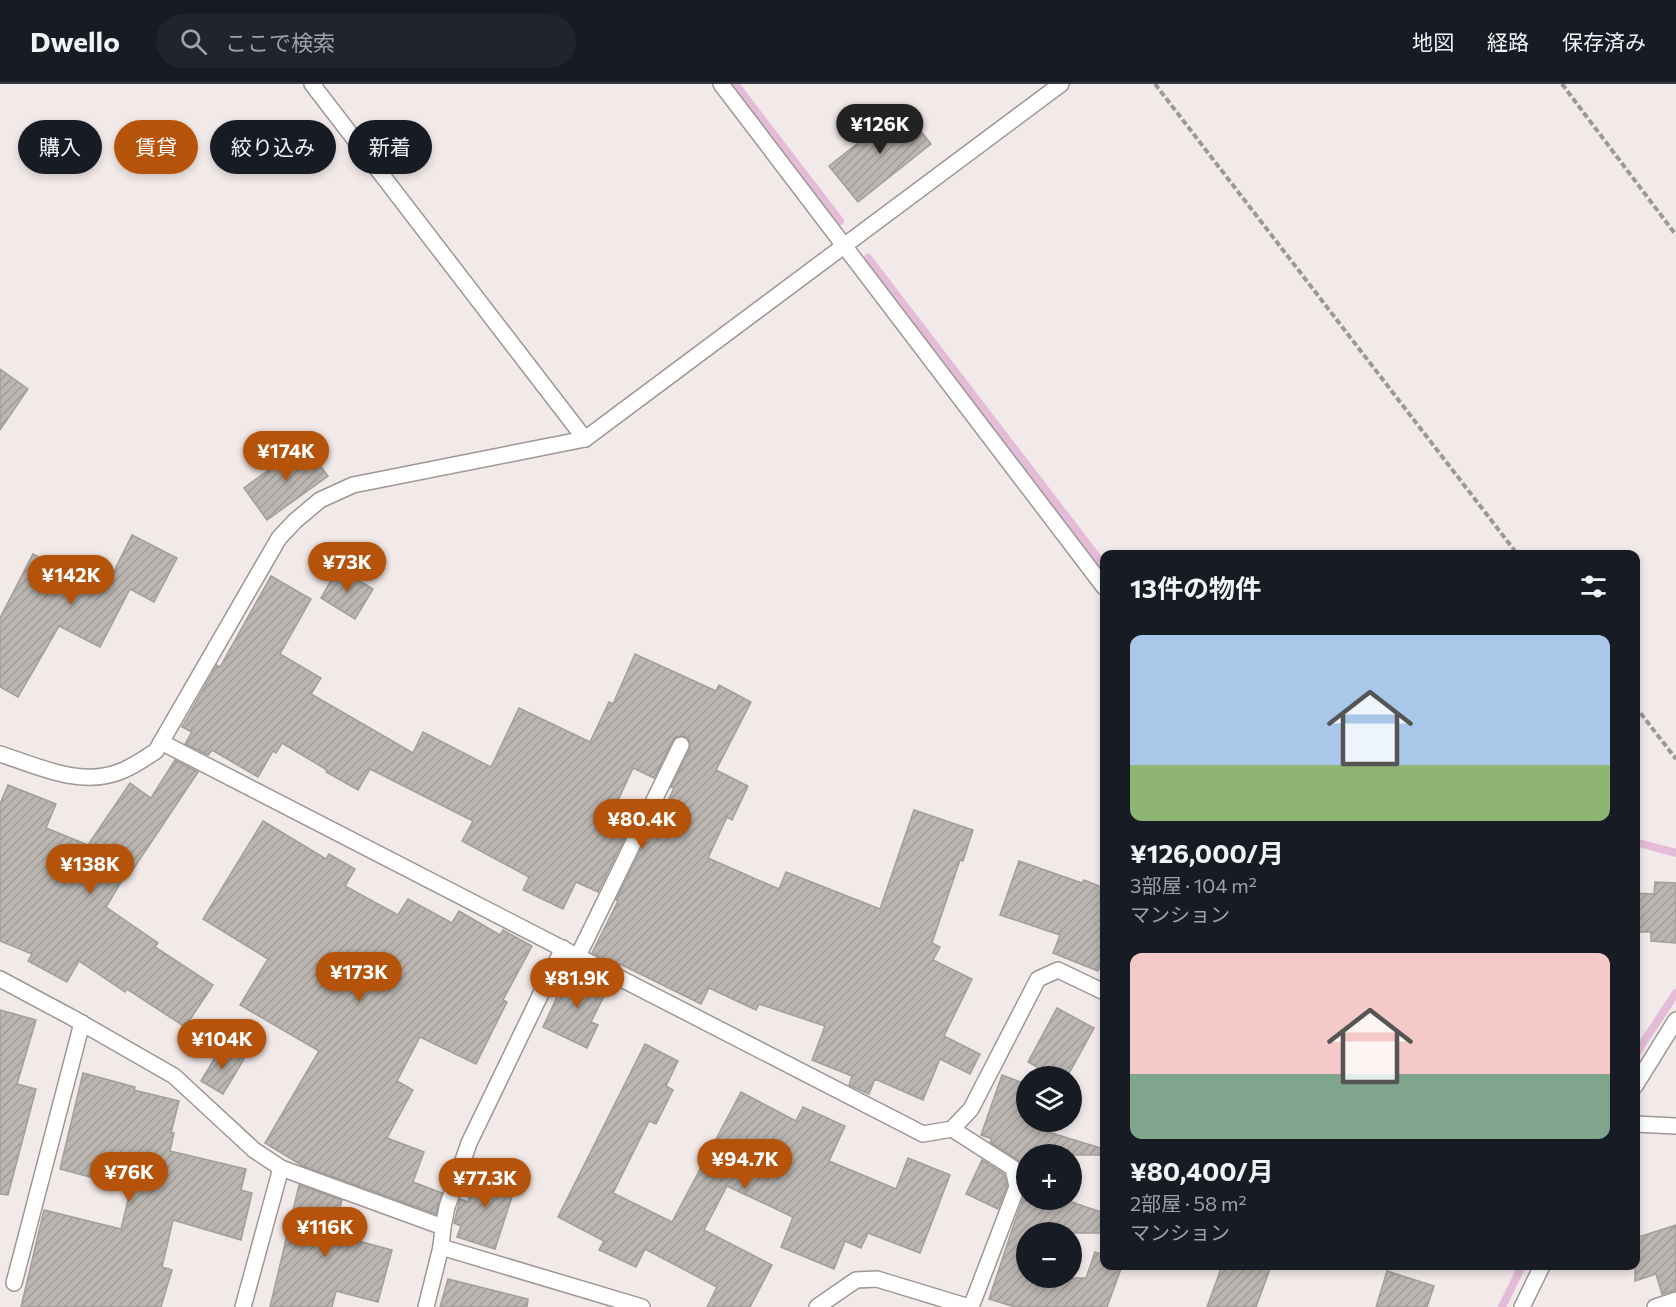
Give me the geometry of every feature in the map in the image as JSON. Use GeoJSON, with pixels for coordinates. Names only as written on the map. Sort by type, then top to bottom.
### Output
{"type":"FeatureCollection","features":[{"type":"Feature","properties":{"kind":"lane"},"geometry":{"type":"LineString","coordinates":[[312,84],[585,439]]}},
{"type":"Feature","properties":{"kind":"lane"},"geometry":{"type":"LineString","coordinates":[[721,84],[1100,582]]}},
{"type":"Feature","properties":{"kind":"lane"},"geometry":{"type":"LineString","coordinates":[[0,754],[63,774],[87,778],[119,772],[137,764],[156,751],[279,538],[320,500],[353,485],[585,439],[1061,84]]}},
{"type":"Feature","properties":{"kind":"lane"},"geometry":{"type":"LineString","coordinates":[[161,742],[923,1134],[952,1129],[971,1109],[1038,979],[1058,970],[1100,990]]}},
{"type":"Feature","properties":{"kind":"lane"},"geometry":{"type":"LineString","coordinates":[[578,956],[681,745]]}},
{"type":"Feature","properties":{"kind":"lane"},"geometry":{"type":"LineString","coordinates":[[426,1307],[441,1247],[447,1207],[469,1143],[563,948]]}},
{"type":"Feature","properties":{"kind":"lane"},"geometry":{"type":"LineString","coordinates":[[0,979],[174,1076],[254,1150],[281,1168],[443,1227]]}},
{"type":"Feature","properties":{"kind":"lane"},"geometry":{"type":"LineString","coordinates":[[1640,1078],[1676,1020]]}},
{"type":"Feature","properties":{"kind":"lane"},"geometry":{"type":"LineString","coordinates":[[14,1283],[82,1023]]}},
{"type":"Feature","properties":{"kind":"lane"},"geometry":{"type":"LineString","coordinates":[[1640,1124],[1676,1126]]}},
{"type":"Feature","properties":{"kind":"lane"},"geometry":{"type":"LineString","coordinates":[[817,1307],[856,1280],[877,1279],[970,1307],[1017,1186],[1013,1168],[952,1129]]}},
{"type":"Feature","properties":{"kind":"lane"},"geometry":{"type":"LineString","coordinates":[[243,1307],[281,1168]]}},
{"type":"Feature","properties":{"kind":"lane"},"geometry":{"type":"LineString","coordinates":[[441,1247],[642,1307]]}},
{"type":"Feature","properties":{"kind":"lane"},"geometry":{"type":"LineString","coordinates":[[1522,1307],[1540,1270]]}},
{"type":"Feature","properties":{"kind":"lane"},"geometry":{"type":"LineString","coordinates":[[1655,1307],[1676,1300]]}},
{"type":"Feature","properties":{"kind":"path"},"geometry":{"type":"LineString","coordinates":[[1155,84],[1514,550]]}},
{"type":"Feature","properties":{"kind":"path"},"geometry":{"type":"LineString","coordinates":[[1562,84],[1676,235]]}},
{"type":"Feature","properties":{"kind":"path"},"geometry":{"type":"LineString","coordinates":[[1640,712],[1676,759]]}},
{"type":"Feature","properties":{"kind":"building"},"geometry":{"type":"Polygon","coordinates":[[[902,108],[931,144],[858,202],[829,166],[902,108]]]}},
{"type":"Feature","properties":{"kind":"building"},"geometry":{"type":"Polygon","coordinates":[[[0,369],[28,389],[0,430],[0,369]]]}},
{"type":"Feature","properties":{"kind":"building"},"geometry":{"type":"Polygon","coordinates":[[[304,444],[328,476],[267,520],[244,488],[304,444]]]}},
{"type":"Feature","properties":{"kind":"building"},"geometry":{"type":"Polygon","coordinates":[[[132,535],[177,558],[154,602],[130,589],[100,647],[59,626],[18,697],[0,687],[0,618],[33,554],[95,586],[103,569],[114,571],[132,535]]]}},
{"type":"Feature","properties":{"kind":"building"},"geometry":{"type":"Polygon","coordinates":[[[338,568],[373,589],[355,619],[321,598],[338,568]]]}},
{"type":"Feature","properties":{"kind":"building"},"geometry":{"type":"Polygon","coordinates":[[[271,576],[311,599],[280,654],[321,678],[311,694],[413,753],[423,732],[491,767],[519,708],[590,742],[609,702],[613,704],[635,654],[716,691],[719,685],[751,702],[716,770],[748,786],[732,820],[727,817],[708,858],[779,889],[786,872],[880,909],[914,810],[973,830],[963,861],[960,860],[932,943],[940,947],[933,960],[972,979],[944,1036],[980,1054],[970,1074],[940,1059],[923,1100],[875,1079],[869,1094],[849,1085],[852,1076],[812,1060],[825,1026],[759,1004],[756,1010],[709,988],[701,1004],[620,964],[618,966],[592,953],[645,841],[648,843],[674,788],[671,787],[690,749],[689,740],[685,736],[676,737],[673,740],[654,778],[633,768],[607,824],[627,833],[598,892],[576,882],[563,909],[523,890],[529,877],[462,841],[473,821],[370,769],[358,790],[282,743],[276,753],[273,751],[258,777],[212,750],[208,755],[185,744],[192,732],[182,727],[217,665],[220,667],[271,576]]]}},
{"type":"Feature","properties":{"kind":"building"},"geometry":{"type":"Polygon","coordinates":[[[175,760],[198,772],[132,871],[129,869],[106,907],[158,943],[155,947],[213,985],[185,1027],[127,989],[125,992],[79,961],[67,982],[28,961],[32,954],[0,941],[0,804],[8,785],[56,804],[46,828],[88,845],[130,783],[151,798],[175,760]]]}},
{"type":"Feature","properties":{"kind":"building"},"geometry":{"type":"Polygon","coordinates":[[[263,821],[326,859],[329,854],[355,869],[345,886],[398,915],[408,899],[452,923],[459,911],[500,935],[503,930],[532,946],[503,1000],[507,1002],[476,1064],[420,1037],[397,1081],[413,1090],[387,1138],[424,1152],[413,1182],[442,1193],[436,1214],[303,1166],[265,1143],[319,1051],[240,1005],[268,959],[203,919],[263,821]]]}},
{"type":"Feature","properties":{"kind":"building"},"geometry":{"type":"Polygon","coordinates":[[[1019,861],[1082,883],[1084,880],[1100,886],[1100,967],[1098,971],[1053,953],[1060,935],[1000,915],[1019,861]]]}},
{"type":"Feature","properties":{"kind":"building"},"geometry":{"type":"Polygon","coordinates":[[[1655,882],[1676,883],[1676,943],[1651,941],[1651,932],[1640,932],[1640,893],[1654,894],[1655,882]]]}},
{"type":"Feature","properties":{"kind":"building"},"geometry":{"type":"Polygon","coordinates":[[[583,970],[610,984],[591,1022],[598,1025],[587,1048],[543,1027],[564,982],[575,987],[583,970]]]}},
{"type":"Feature","properties":{"kind":"building"},"geometry":{"type":"Polygon","coordinates":[[[1057,1008],[1094,1028],[1073,1066],[1035,1066],[1028,1062],[1057,1008]]]}},
{"type":"Feature","properties":{"kind":"building"},"geometry":{"type":"Polygon","coordinates":[[[0,1010],[36,1020],[17,1084],[36,1089],[8,1195],[0,1194],[0,1010]]]}},
{"type":"Feature","properties":{"kind":"building"},"geometry":{"type":"Polygon","coordinates":[[[645,1044],[678,1061],[666,1086],[673,1090],[656,1124],[649,1121],[613,1193],[672,1222],[741,1092],[796,1121],[803,1107],[845,1126],[829,1161],[896,1189],[908,1158],[950,1175],[920,1253],[868,1233],[861,1248],[845,1241],[834,1269],[781,1247],[793,1217],[727,1186],[704,1230],[772,1265],[750,1307],[707,1307],[717,1287],[645,1249],[636,1267],[599,1250],[604,1241],[558,1217],[645,1044]]]}},
{"type":"Feature","properties":{"kind":"building"},"geometry":{"type":"Polygon","coordinates":[[[222,1046],[244,1059],[223,1094],[201,1081],[222,1046]]]}},
{"type":"Feature","properties":{"kind":"building"},"geometry":{"type":"Polygon","coordinates":[[[83,1073],[135,1087],[134,1090],[179,1101],[171,1133],[174,1133],[170,1151],[246,1169],[241,1190],[252,1193],[241,1240],[173,1220],[162,1267],[172,1270],[161,1307],[21,1307],[44,1210],[121,1229],[131,1188],[60,1169],[83,1073]]]}},
{"type":"Feature","properties":{"kind":"building"},"geometry":{"type":"Polygon","coordinates":[[[1002,1075],[1016,1080],[1016,1132],[1048,1132],[1100,1148],[1100,1155],[1082,1155],[1082,1144],[1016,1144],[1016,1159],[990,1142],[992,1139],[981,1135],[1002,1075]]]}},
{"type":"Feature","properties":{"kind":"building"},"geometry":{"type":"Polygon","coordinates":[[[982,1160],[1004,1174],[1007,1186],[998,1209],[966,1194],[982,1160]]]}},
{"type":"Feature","properties":{"kind":"building"},"geometry":{"type":"Polygon","coordinates":[[[479,1169],[517,1181],[495,1249],[457,1237],[461,1226],[454,1223],[460,1199],[468,1202],[479,1169]]]}},
{"type":"Feature","properties":{"kind":"building"},"geometry":{"type":"Polygon","coordinates":[[[299,1185],[342,1200],[333,1234],[392,1250],[378,1302],[336,1291],[332,1307],[270,1307],[299,1185]]]}},
{"type":"Feature","properties":{"kind":"building"},"geometry":{"type":"Polygon","coordinates":[[[1082,1205],[1100,1212],[1100,1233],[1082,1233],[1082,1222],[1016,1222],[1016,1288],[1082,1288],[1082,1278],[1086,1278],[1095,1252],[1100,1254],[1100,1270],[1121,1270],[1107,1307],[1015,1307],[989,1299],[1019,1210],[1082,1210],[1082,1205]]]}},
{"type":"Feature","properties":{"kind":"building"},"geometry":{"type":"Polygon","coordinates":[[[1676,1225],[1676,1290],[1662,1294],[1656,1274],[1635,1281],[1635,1270],[1640,1270],[1640,1236],[1676,1225]]]}},
{"type":"Feature","properties":{"kind":"building"},"geometry":{"type":"Polygon","coordinates":[[[1221,1270],[1270,1270],[1256,1307],[1207,1307],[1221,1270]]]}},
{"type":"Feature","properties":{"kind":"building"},"geometry":{"type":"Polygon","coordinates":[[[1387,1271],[1434,1286],[1427,1307],[1376,1307],[1387,1271]]]}},
{"type":"Feature","properties":{"kind":"building"},"geometry":{"type":"Polygon","coordinates":[[[448,1279],[528,1299],[527,1307],[440,1307],[448,1279]]]}},
{"type":"Feature","properties":{"kind":"waterway"},"geometry":{"type":"LineString","coordinates":[[735,84],[840,221]]}},
{"type":"Feature","properties":{"kind":"waterway"},"geometry":{"type":"LineString","coordinates":[[868,258],[1100,561]]}},
{"type":"Feature","properties":{"kind":"waterway"},"geometry":{"type":"LineString","coordinates":[[1640,843],[1676,853]]}},
{"type":"Feature","properties":{"kind":"waterway"},"geometry":{"type":"LineString","coordinates":[[1640,1047],[1676,993]]}},
{"type":"Feature","properties":{"kind":"waterway"},"geometry":{"type":"LineString","coordinates":[[1502,1307],[1520,1270]]}}]}
